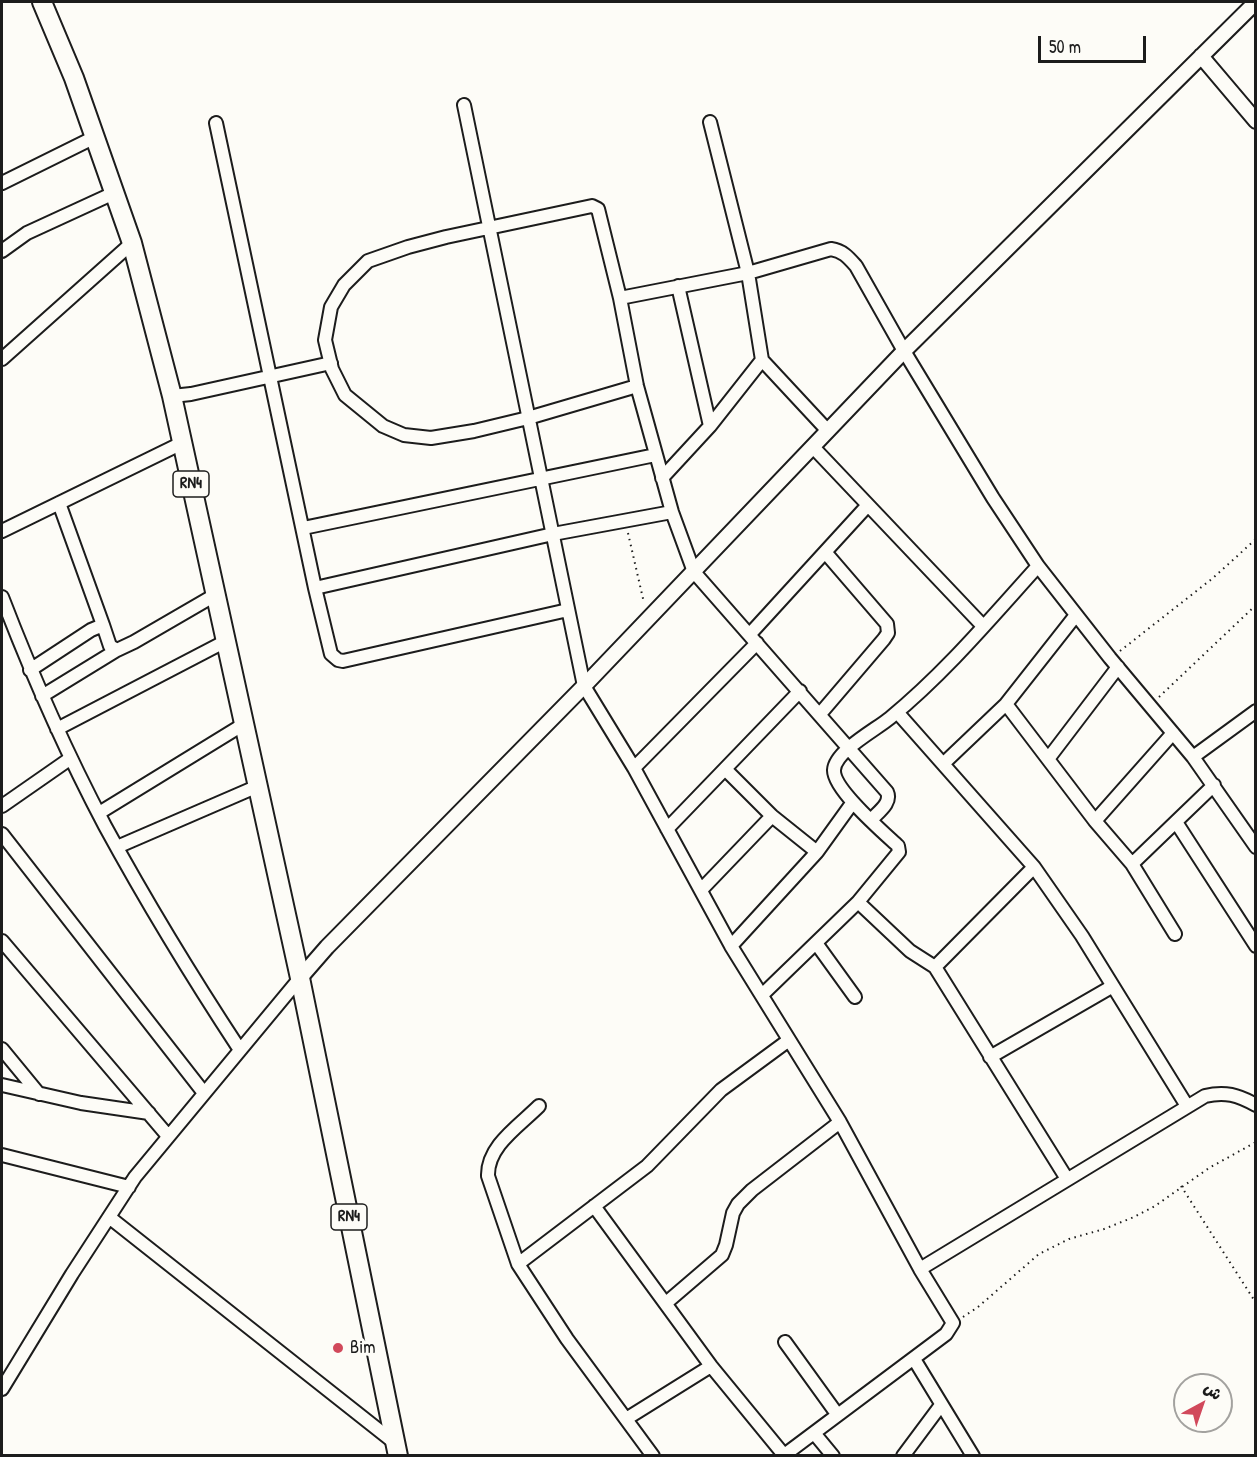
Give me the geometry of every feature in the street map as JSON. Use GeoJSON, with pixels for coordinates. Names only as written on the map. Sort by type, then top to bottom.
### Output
{"type":"FeatureCollection","features":[{"type":"Feature","properties":{"kind":"main road","name":"RN4"},"geometry":{"type":"LineString","coordinates":[[42,2],[74,78],[132,243],[172,396],[300,978],[397,1449]]}},
{"type":"Feature","properties":{"kind":"street"},"geometry":{"type":"LineString","coordinates":[[2,1389],[129,1187],[168,1136],[327,947],[648,620],[904,351],[1256,2]]}},
{"type":"Feature","properties":{"kind":"street"},"geometry":{"type":"LineString","coordinates":[[1201,56],[1256,121]]}},
{"type":"Feature","properties":{"kind":"street"},"geometry":{"type":"LineString","coordinates":[[465,105],[584,686],[634,768],[731,946],[840,1122],[920,1269],[953,1323],[946,1334],[914,1359],[783,1455],[711,1366],[594,1206]]}},
{"type":"Feature","properties":{"kind":"street"},"geometry":{"type":"LineString","coordinates":[[710,122],[748,273],[762,360],[828,431]]}},
{"type":"Feature","properties":{"kind":"street"},"geometry":{"type":"LineString","coordinates":[[216,123],[331,654],[343,661],[568,610]]}},
{"type":"Feature","properties":{"kind":"street"},"geometry":{"type":"LineString","coordinates":[[2,183],[95,137]]}},
{"type":"Feature","properties":{"kind":"street"},"geometry":{"type":"LineString","coordinates":[[2,251],[27,233],[114,193]]}},
{"type":"Feature","properties":{"kind":"street"},"geometry":{"type":"LineString","coordinates":[[637,386],[528,418],[474,431],[431,438],[404,435],[383,426],[345,394],[331,363],[326,340],[331,307],[344,285],[368,261],[446,237],[592,207],[598,208],[620,298],[637,386],[672,512],[694,572],[800,691],[889,796],[888,802],[871,820]]}},
{"type":"Feature","properties":{"kind":"street"},"geometry":{"type":"LineString","coordinates":[[2,359],[132,243]]}},
{"type":"Feature","properties":{"kind":"street"},"geometry":{"type":"LineString","coordinates":[[620,298],[748,273],[831,249],[840,250],[849,257],[993,498],[1038,566],[1193,757],[1256,847]]}},
{"type":"Feature","properties":{"kind":"street"},"geometry":{"type":"LineString","coordinates":[[678,286],[710,426]]}},
{"type":"Feature","properties":{"kind":"street"},"geometry":{"type":"LineString","coordinates":[[662,478],[710,426],[762,360]]}},
{"type":"Feature","properties":{"kind":"street"},"geometry":{"type":"LineString","coordinates":[[172,396],[331,363]]}},
{"type":"Feature","properties":{"kind":"street"},"geometry":{"type":"LineString","coordinates":[[2,531],[182,443]]}},
{"type":"Feature","properties":{"kind":"street"},"geometry":{"type":"LineString","coordinates":[[813,447],[983,626]]}},
{"type":"Feature","properties":{"kind":"street"},"geometry":{"type":"LineString","coordinates":[[303,528],[656,455]]}},
{"type":"Feature","properties":{"kind":"street"},"geometry":{"type":"LineString","coordinates":[[59,503],[110,646],[117,650]]}},
{"type":"Feature","properties":{"kind":"street"},"geometry":{"type":"LineString","coordinates":[[634,768],[753,639],[825,552],[868,505]]}},
{"type":"Feature","properties":{"kind":"street"},"geometry":{"type":"LineString","coordinates":[[315,588],[553,534],[672,512]]}},
{"type":"Feature","properties":{"kind":"street"},"geometry":{"type":"LineString","coordinates":[[820,714],[884,639],[888,628],[825,552]]}},
{"type":"Feature","properties":{"kind":"street"},"geometry":{"type":"LineString","coordinates":[[762,995],[858,902],[897,856],[899,849],[853,802],[838,783],[835,774],[836,762],[849,748],[897,712],[925,687],[1038,566]]}},
{"type":"Feature","properties":{"kind":"street"},"geometry":{"type":"LineString","coordinates":[[42,696],[117,650],[216,595]]}},
{"type":"Feature","properties":{"kind":"street"},"geometry":{"type":"LineString","coordinates":[[2,597],[30,670],[99,813],[183,962],[240,1050]]}},
{"type":"Feature","properties":{"kind":"street"},"geometry":{"type":"LineString","coordinates":[[943,764],[1006,704],[1076,615]]}},
{"type":"Feature","properties":{"kind":"street"},"geometry":{"type":"LineString","coordinates":[[30,670],[91,630],[103,625]]}},
{"type":"Feature","properties":{"kind":"street"},"geometry":{"type":"LineString","coordinates":[[57,729],[225,641]]}},
{"type":"Feature","properties":{"kind":"street"},"geometry":{"type":"LineString","coordinates":[[1048,759],[1114,662]]}},
{"type":"Feature","properties":{"kind":"street"},"geometry":{"type":"LineString","coordinates":[[666,829],[800,691]]}},
{"type":"Feature","properties":{"kind":"street"},"geometry":{"type":"LineString","coordinates":[[1006,704],[1095,821],[1132,864],[1175,934]]}},
{"type":"Feature","properties":{"kind":"street"},"geometry":{"type":"LineString","coordinates":[[1193,757],[1256,711]]}},
{"type":"Feature","properties":{"kind":"street"},"geometry":{"type":"LineString","coordinates":[[897,712],[1034,867],[1057,897],[1187,1106]]}},
{"type":"Feature","properties":{"kind":"street"},"geometry":{"type":"LineString","coordinates":[[99,813],[244,724]]}},
{"type":"Feature","properties":{"kind":"street"},"geometry":{"type":"LineString","coordinates":[[1095,821],[1173,733]]}},
{"type":"Feature","properties":{"kind":"street"},"geometry":{"type":"LineString","coordinates":[[2,806],[71,758]]}},
{"type":"Feature","properties":{"kind":"street"},"geometry":{"type":"LineString","coordinates":[[725,769],[772,816],[817,852]]}},
{"type":"Feature","properties":{"kind":"street"},"geometry":{"type":"LineString","coordinates":[[1132,864],[1214,785]]}},
{"type":"Feature","properties":{"kind":"street"},"geometry":{"type":"LineString","coordinates":[[117,847],[258,786]]}},
{"type":"Feature","properties":{"kind":"street"},"geometry":{"type":"LineString","coordinates":[[731,946],[817,852],[853,802]]}},
{"type":"Feature","properties":{"kind":"street"},"geometry":{"type":"LineString","coordinates":[[700,890],[772,816]]}},
{"type":"Feature","properties":{"kind":"street"},"geometry":{"type":"LineString","coordinates":[[1176,822],[1256,946]]}},
{"type":"Feature","properties":{"kind":"street"},"geometry":{"type":"LineString","coordinates":[[2,834],[204,1093]]}},
{"type":"Feature","properties":{"kind":"street"},"geometry":{"type":"LineString","coordinates":[[935,967],[1034,867]]}},
{"type":"Feature","properties":{"kind":"street"},"geometry":{"type":"LineString","coordinates":[[858,902],[910,951],[935,967],[1067,1179]]}},
{"type":"Feature","properties":{"kind":"street"},"geometry":{"type":"LineString","coordinates":[[2,941],[168,1136]]}},
{"type":"Feature","properties":{"kind":"street"},"geometry":{"type":"LineString","coordinates":[[816,943],[855,997]]}},
{"type":"Feature","properties":{"kind":"street"},"geometry":{"type":"LineString","coordinates":[[990,1057],[1113,986]]}},
{"type":"Feature","properties":{"kind":"street"},"geometry":{"type":"LineString","coordinates":[[518,1264],[647,1166],[721,1090],[789,1040]]}},
{"type":"Feature","properties":{"kind":"street"},"geometry":{"type":"LineString","coordinates":[[2,1049],[39,1094]]}},
{"type":"Feature","properties":{"kind":"street"},"geometry":{"type":"LineString","coordinates":[[2,1085],[39,1094],[149,1113]]}},
{"type":"Feature","properties":{"kind":"street"},"geometry":{"type":"LineString","coordinates":[[920,1269],[1205,1096],[1228,1093],[1256,1105]]}},
{"type":"Feature","properties":{"kind":"street"},"geometry":{"type":"LineString","coordinates":[[539,1106],[495,1149],[488,1166],[488,1176],[518,1264],[542,1303],[653,1455]]}},
{"type":"Feature","properties":{"kind":"street"},"geometry":{"type":"LineString","coordinates":[[666,1303],[722,1255],[733,1213],[738,1204],[752,1190],[840,1122]]}},
{"type":"Feature","properties":{"kind":"street"},"geometry":{"type":"LineString","coordinates":[[2,1155],[129,1187]]}},
{"type":"Feature","properties":{"kind":"street"},"geometry":{"type":"LineString","coordinates":[[109,1217],[397,1449]]}},
{"type":"Feature","properties":{"kind":"street"},"geometry":{"type":"LineString","coordinates":[[785,1342],[837,1414]]}},
{"type":"Feature","properties":{"kind":"street"},"geometry":{"type":"LineString","coordinates":[[914,1359],[973,1455]]}},
{"type":"Feature","properties":{"kind":"street"},"geometry":{"type":"LineString","coordinates":[[626,1419],[711,1366]]}},
{"type":"Feature","properties":{"kind":"street"},"geometry":{"type":"LineString","coordinates":[[903,1455],[941,1405]]}},
{"type":"Feature","properties":{"kind":"street"},"geometry":{"type":"LineString","coordinates":[[814,1433],[833,1455]]}},
{"type":"Feature","properties":{"kind":"path"},"geometry":{"type":"LineString","coordinates":[[625,521],[648,620]]}},
{"type":"Feature","properties":{"kind":"path"},"geometry":{"type":"LineString","coordinates":[[1114,662],[1213,578],[1256,538]]}},
{"type":"Feature","properties":{"kind":"path"},"geometry":{"type":"LineString","coordinates":[[1150,705],[1256,605]]}},
{"type":"Feature","properties":{"kind":"path"},"geometry":{"type":"LineString","coordinates":[[953,1323],[978,1307],[1046,1250],[1069,1239],[1127,1220],[1155,1206],[1209,1167],[1256,1142]]}},
{"type":"Feature","properties":{"kind":"path"},"geometry":{"type":"LineString","coordinates":[[1181,1186],[1256,1303]]}},
{"type":"Feature","properties":{"kind":"place","name":"Bim"},"geometry":{"type":"Point","coordinates":[338,1348]}}]}
